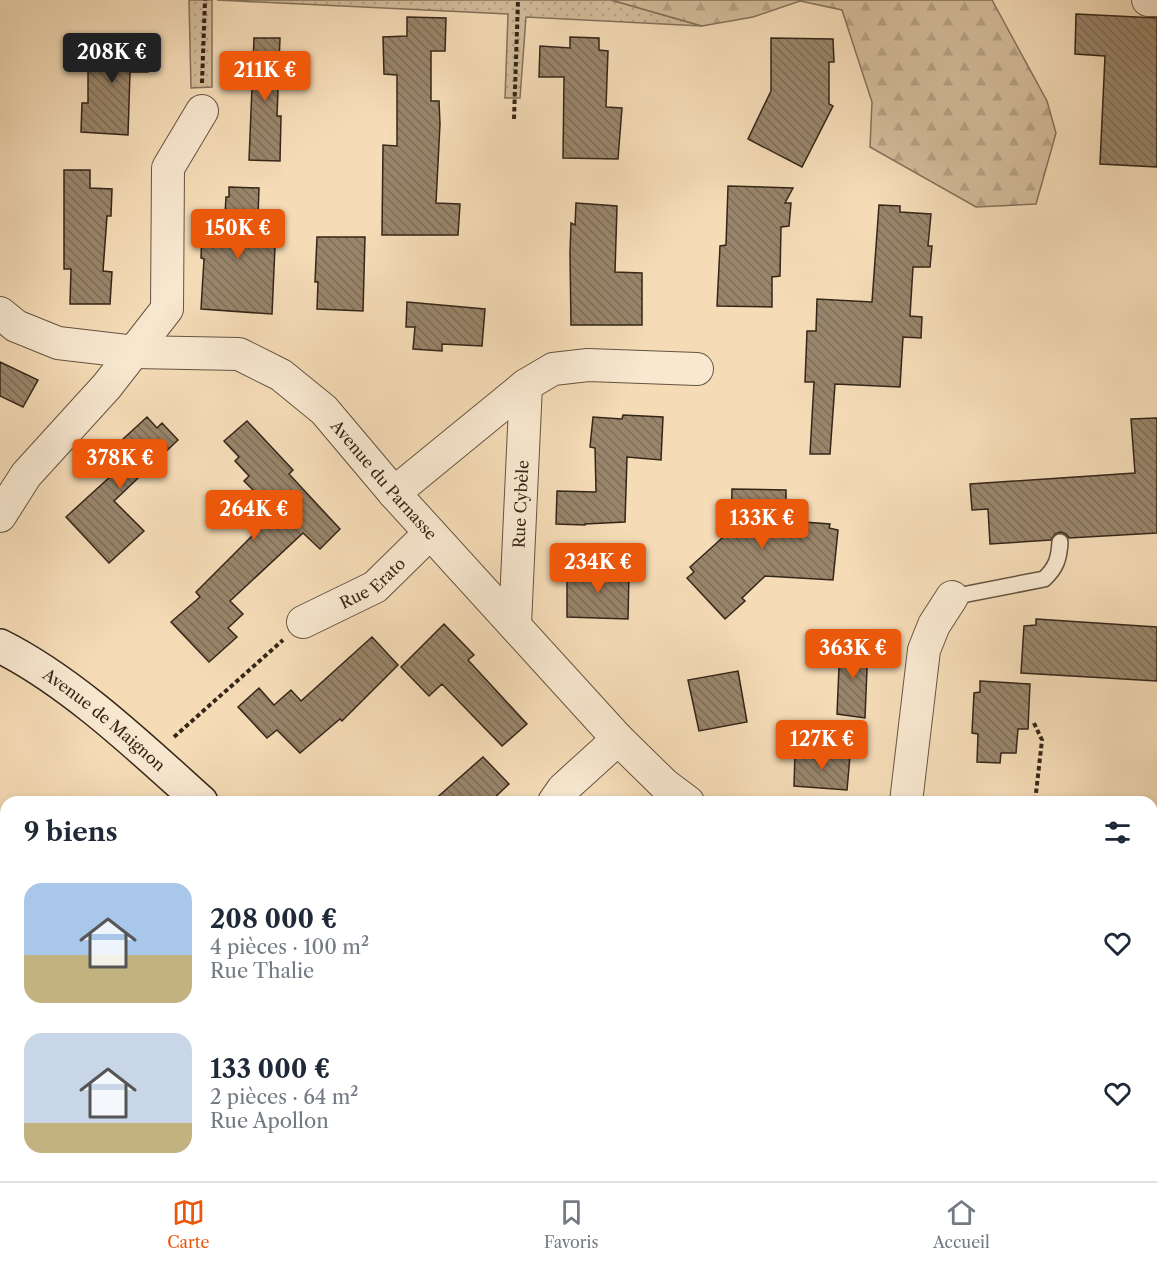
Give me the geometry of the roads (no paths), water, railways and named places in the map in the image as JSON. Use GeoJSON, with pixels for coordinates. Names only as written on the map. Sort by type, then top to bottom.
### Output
{"type":"FeatureCollection","features":[{"type":"Feature","properties":{"kind":"street"},"geometry":{"type":"LineString","coordinates":[[1148,0],[1157,0]]}},
{"type":"Feature","properties":{"kind":"street"},"geometry":{"type":"LineString","coordinates":[[0,516],[26,475],[107,386],[167,309],[168,168],[202,111]]}},
{"type":"Feature","properties":{"kind":"street","name":"Avenue du Parnasse"},"geometry":{"type":"LineString","coordinates":[[0,313],[16,326],[58,343],[135,352],[239,354],[281,375],[324,410],[394,493],[618,739],[664,784],[680,796]]}},
{"type":"Feature","properties":{"kind":"street"},"geometry":{"type":"LineString","coordinates":[[394,493],[526,385],[553,369],[588,365],[697,369]]}},
{"type":"Feature","properties":{"kind":"street","name":"Rue Cybèle"},"geometry":{"type":"LineString","coordinates":[[515,624],[526,385]]}},
{"type":"Feature","properties":{"kind":"street","name":"Rue Erato"},"geometry":{"type":"LineString","coordinates":[[303,622],[375,587],[430,533]]}},
{"type":"Feature","properties":{"kind":"street"},"geometry":{"type":"LineString","coordinates":[[907,796],[924,650],[933,625],[952,597]]}},
{"type":"Feature","properties":{"kind":"street","name":"Avenue de Maignon"},"geometry":{"type":"LineString","coordinates":[[0,646],[16,654],[70,691],[131,739],[194,796]]}},
{"type":"Feature","properties":{"kind":"street"},"geometry":{"type":"LineString","coordinates":[[558,796],[618,739]]}},
{"type":"Feature","properties":{"kind":"lane"},"geometry":{"type":"LineString","coordinates":[[952,597],[1044,579],[1058,563],[1060,543]]}}]}
